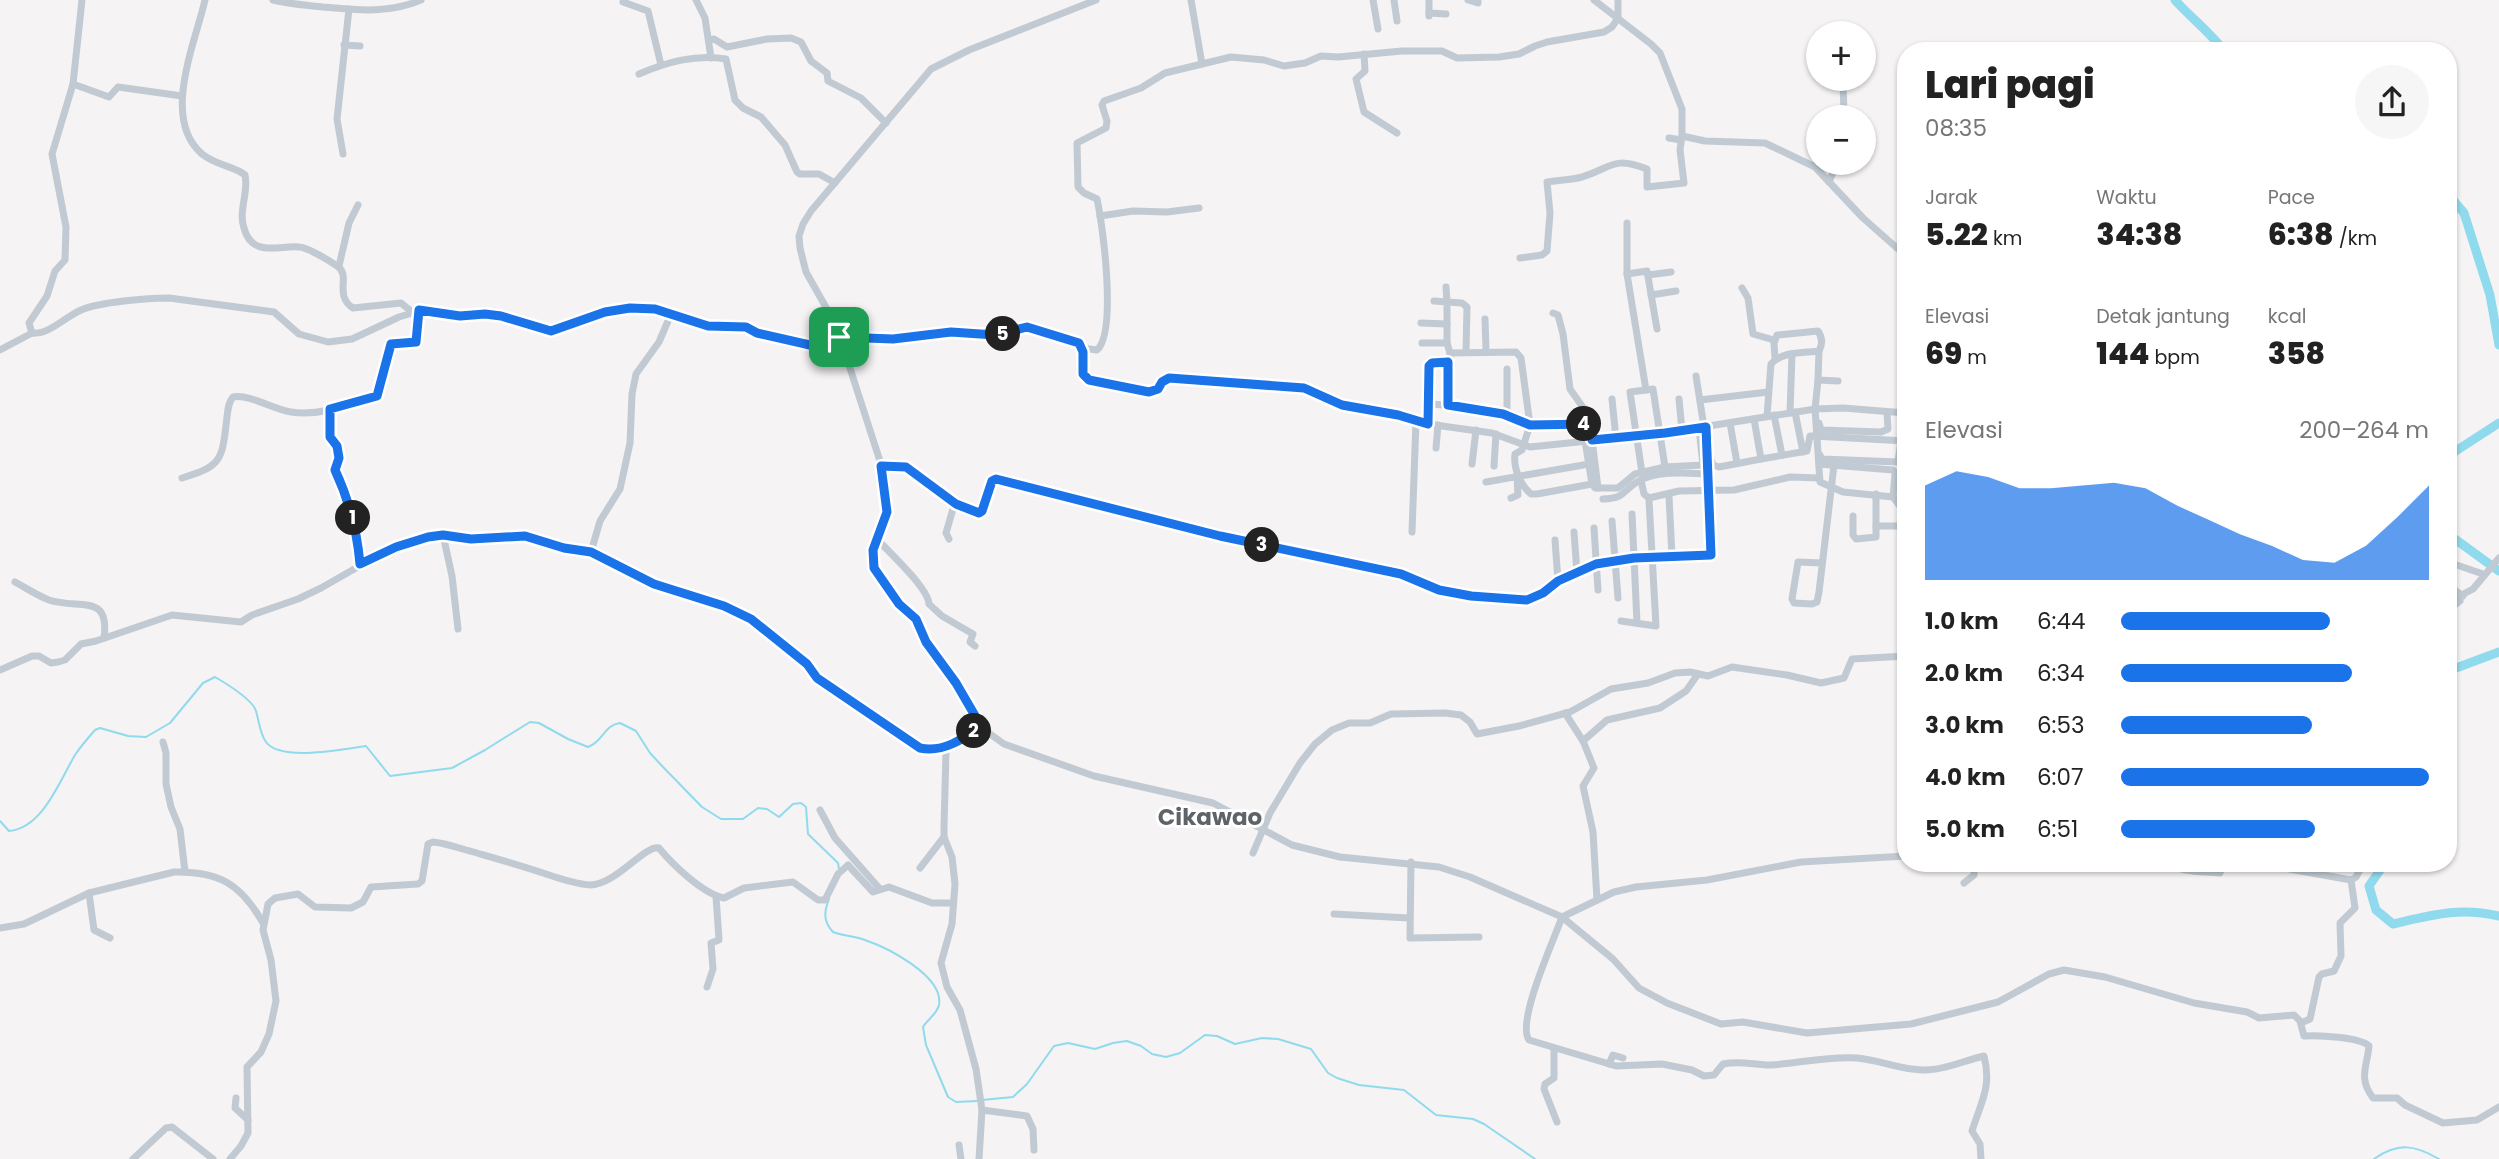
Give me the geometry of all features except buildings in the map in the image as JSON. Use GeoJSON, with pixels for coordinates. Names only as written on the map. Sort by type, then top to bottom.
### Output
{"type":"FeatureCollection","features":[{"type":"Feature","properties":{"kind":"street"},"geometry":{"type":"LineString","coordinates":[[32,333],[29,323],[47,296],[55,271],[65,260],[66,227],[52,154],[73,84],[82,0]]}},
{"type":"Feature","properties":{"kind":"street"},"geometry":{"type":"LineString","coordinates":[[205,0],[182,96],[183,119],[190,141],[214,162],[239,170],[245,175],[242,218],[248,237],[267,250],[301,247],[339,266]]}},
{"type":"Feature","properties":{"kind":"street"},"geometry":{"type":"LineString","coordinates":[[273,0],[349,9],[387,10],[421,0]]}},
{"type":"Feature","properties":{"kind":"street"},"geometry":{"type":"LineString","coordinates":[[696,0],[705,18],[711,58]]}},
{"type":"Feature","properties":{"kind":"street"},"geometry":{"type":"LineString","coordinates":[[1096,0],[936,65],[905,98],[807,216],[799,236],[806,272],[836,325],[881,466],[888,507],[872,555],[874,568],[899,604],[916,619],[926,642],[956,683],[981,726],[1004,744],[1094,776],[1213,803],[1292,845],[1333,856],[1439,867],[1470,877],[1562,917],[1614,959],[1639,988],[1667,1003],[1721,1024],[1743,1022],[1807,1034],[1911,1024],[1998,1002],[2049,974],[2064,970],[2115,980],[2194,1003],[2250,1013],[2259,1018],[2294,1015],[2301,1023],[2304,1036],[2324,1034],[2347,1040],[2362,1040],[2369,1045],[2363,1072],[2367,1089],[2375,1099],[2397,1098],[2405,1105],[2443,1123],[2477,1121],[2499,1107]]}},
{"type":"Feature","properties":{"kind":"street"},"geometry":{"type":"LineString","coordinates":[[1191,0],[1202,64]]}},
{"type":"Feature","properties":{"kind":"street"},"geometry":{"type":"LineString","coordinates":[[1373,0],[1378,29]]}},
{"type":"Feature","properties":{"kind":"street"},"geometry":{"type":"LineString","coordinates":[[1394,0],[1397,20]]}},
{"type":"Feature","properties":{"kind":"street"},"geometry":{"type":"LineString","coordinates":[[1429,0],[1429,14],[1446,14]]}},
{"type":"Feature","properties":{"kind":"street"},"geometry":{"type":"LineString","coordinates":[[1468,0],[1478,3],[1478,0]]}},
{"type":"Feature","properties":{"kind":"street"},"geometry":{"type":"LineString","coordinates":[[1520,258],[1542,255],[1547,251],[1550,213],[1547,182],[1580,177],[1623,161],[1647,169],[1647,187],[1684,183],[1680,150],[1682,109],[1660,53],[1594,0]]}},
{"type":"Feature","properties":{"kind":"street"},"geometry":{"type":"LineString","coordinates":[[1082,348],[1099,350],[1106,324],[1107,269],[1097,198],[1078,189],[1075,149],[1078,141],[1106,128],[1102,103],[1141,88],[1165,73],[1231,57],[1284,66],[1305,63],[1321,56],[1438,51],[1454,58],[1506,57],[1520,54],[1535,46],[1604,32],[1612,27],[1618,18],[1618,0]]}},
{"type":"Feature","properties":{"kind":"street"},"geometry":{"type":"LineString","coordinates":[[623,2],[648,11],[661,65]]}},
{"type":"Feature","properties":{"kind":"street"},"geometry":{"type":"LineString","coordinates":[[343,154],[337,119],[349,9]]}},
{"type":"Feature","properties":{"kind":"street"},"geometry":{"type":"LineString","coordinates":[[709,40],[727,47],[773,38],[796,40],[804,46],[811,61],[827,73],[828,81],[861,98],[886,123]]}},
{"type":"Feature","properties":{"kind":"street"},"geometry":{"type":"LineString","coordinates":[[344,45],[360,46]]}},
{"type":"Feature","properties":{"kind":"street"},"geometry":{"type":"LineString","coordinates":[[1364,54],[1365,71],[1356,78],[1364,112],[1397,133]]}},
{"type":"Feature","properties":{"kind":"street"},"geometry":{"type":"LineString","coordinates":[[639,74],[680,60],[726,59],[735,100],[743,108],[761,117],[785,145],[798,172],[818,174],[835,183]]}},
{"type":"Feature","properties":{"kind":"street"},"geometry":{"type":"LineString","coordinates":[[73,84],[109,97],[118,87],[182,96]]}},
{"type":"Feature","properties":{"kind":"street"},"geometry":{"type":"LineString","coordinates":[[1669,138],[1765,144],[1815,167],[1897,248]]}},
{"type":"Feature","properties":{"kind":"street"},"geometry":{"type":"LineString","coordinates":[[1829,182],[1832,175]]}},
{"type":"Feature","properties":{"kind":"street"},"geometry":{"type":"LineString","coordinates":[[358,205],[349,223],[339,266],[343,275],[343,295],[353,308],[401,303],[415,311],[460,316],[501,316],[551,331],[612,310],[655,309],[708,326],[746,327],[757,333],[845,353]]}},
{"type":"Feature","properties":{"kind":"street"},"geometry":{"type":"LineString","coordinates":[[1100,216],[1133,211],[1167,212],[1199,208]]}},
{"type":"Feature","properties":{"kind":"street"},"geometry":{"type":"LineString","coordinates":[[1627,223],[1628,274],[1646,390]]}},
{"type":"Feature","properties":{"kind":"street"},"geometry":{"type":"LineString","coordinates":[[1628,274],[1647,271],[1657,329]]}},
{"type":"Feature","properties":{"kind":"street"},"geometry":{"type":"LineString","coordinates":[[1648,275],[1671,272]]}},
{"type":"Feature","properties":{"kind":"street"},"geometry":{"type":"LineString","coordinates":[[1446,287],[1447,343],[1450,353],[1448,405]]}},
{"type":"Feature","properties":{"kind":"street"},"geometry":{"type":"LineString","coordinates":[[1742,288],[1748,298],[1753,334],[1774,340]]}},
{"type":"Feature","properties":{"kind":"street"},"geometry":{"type":"LineString","coordinates":[[1651,295],[1676,291]]}},
{"type":"Feature","properties":{"kind":"street"},"geometry":{"type":"LineString","coordinates":[[0,350],[32,333],[43,332],[82,310],[154,298],[274,312],[299,334],[328,342],[352,339],[415,311]]}},
{"type":"Feature","properties":{"kind":"street"},"geometry":{"type":"LineString","coordinates":[[1434,301],[1466,305],[1466,351]]}},
{"type":"Feature","properties":{"kind":"street"},"geometry":{"type":"LineString","coordinates":[[182,478],[203,472],[216,463],[224,439],[228,404],[233,397],[244,396],[290,412],[310,413],[377,396],[391,344],[416,342],[415,311]]}},
{"type":"Feature","properties":{"kind":"street"},"geometry":{"type":"LineString","coordinates":[[1553,313],[1558,315],[1561,326],[1570,389],[1586,410],[1590,424],[1589,464],[1595,486]]}},
{"type":"Feature","properties":{"kind":"street"},"geometry":{"type":"LineString","coordinates":[[591,552],[600,521],[620,489],[631,443],[632,394],[636,374],[659,342],[671,314]]}},
{"type":"Feature","properties":{"kind":"street"},"geometry":{"type":"LineString","coordinates":[[1485,319],[1486,351]]}},
{"type":"Feature","properties":{"kind":"street"},"geometry":{"type":"LineString","coordinates":[[1421,323],[1447,324]]}},
{"type":"Feature","properties":{"kind":"street"},"geometry":{"type":"LineString","coordinates":[[839,337],[893,339],[951,332],[995,335],[1027,327],[1077,342],[1082,348],[1082,370],[1086,378],[1115,386],[1153,391],[1169,378],[1187,378],[1256,386],[1293,387],[1308,390],[1342,405],[1428,424],[1496,434],[1534,447],[1660,434],[1817,409],[1897,413]]}},
{"type":"Feature","properties":{"kind":"street"},"geometry":{"type":"LineString","coordinates":[[1782,455],[1768,392],[1769,369],[1775,358],[1774,340],[1777,335],[1818,331],[1822,341],[1819,351],[1817,409],[1819,478],[1822,484],[1843,492],[1893,497]]}},
{"type":"Feature","properties":{"kind":"street"},"geometry":{"type":"LineString","coordinates":[[1422,344],[1447,343]]}},
{"type":"Feature","properties":{"kind":"street"},"geometry":{"type":"LineString","coordinates":[[1450,353],[1513,351],[1521,358],[1530,425],[1522,450],[1514,456],[1518,476],[1531,494],[1595,486],[1618,488],[1633,475],[1709,474]]}},
{"type":"Feature","properties":{"kind":"street"},"geometry":{"type":"LineString","coordinates":[[1775,358],[1819,351]]}},
{"type":"Feature","properties":{"kind":"street"},"geometry":{"type":"LineString","coordinates":[[1792,354],[1793,412],[1803,452]]}},
{"type":"Feature","properties":{"kind":"street"},"geometry":{"type":"LineString","coordinates":[[1428,424],[1429,366],[1432,363],[1448,362]]}},
{"type":"Feature","properties":{"kind":"street"},"geometry":{"type":"LineString","coordinates":[[1507,369],[1507,415]]}},
{"type":"Feature","properties":{"kind":"street"},"geometry":{"type":"LineString","coordinates":[[881,466],[906,467],[956,504],[981,512],[992,481],[996,479],[1220,536],[1401,574],[1439,590],[1471,596],[1527,600],[1543,593],[1558,581],[1596,564],[1634,558],[1711,555],[1707,491],[1708,451],[1696,376]]}},
{"type":"Feature","properties":{"kind":"street"},"geometry":{"type":"LineString","coordinates":[[1818,380],[1838,381]]}},
{"type":"Feature","properties":{"kind":"street"},"geometry":{"type":"LineString","coordinates":[[1665,467],[1653,390],[1630,392],[1644,494],[1647,498],[1679,491],[1734,491],[1790,477],[1819,478]]}},
{"type":"Feature","properties":{"kind":"street"},"geometry":{"type":"LineString","coordinates":[[1700,400],[1768,392]]}},
{"type":"Feature","properties":{"kind":"street"},"geometry":{"type":"LineString","coordinates":[[1612,399],[1616,439]]}},
{"type":"Feature","properties":{"kind":"street"},"geometry":{"type":"LineString","coordinates":[[1679,399],[1682,431]]}},
{"type":"Feature","properties":{"kind":"street"},"geometry":{"type":"LineString","coordinates":[[1430,404],[1507,415],[1530,425],[1590,424]]}},
{"type":"Feature","properties":{"kind":"street"},"geometry":{"type":"LineString","coordinates":[[330,409],[330,437],[337,446],[339,458],[335,470],[346,493],[354,520],[360,564]]}},
{"type":"Feature","properties":{"kind":"street"},"geometry":{"type":"LineString","coordinates":[[1817,409],[1821,430],[1881,432],[1888,429],[1887,412]]}},
{"type":"Feature","properties":{"kind":"street"},"geometry":{"type":"LineString","coordinates":[[1754,419],[1761,459]]}},
{"type":"Feature","properties":{"kind":"street"},"geometry":{"type":"LineString","coordinates":[[1412,532],[1416,421]]}},
{"type":"Feature","properties":{"kind":"street"},"geometry":{"type":"LineString","coordinates":[[1730,423],[1737,463]]}},
{"type":"Feature","properties":{"kind":"street"},"geometry":{"type":"LineString","coordinates":[[1436,447],[1438,425]]}},
{"type":"Feature","properties":{"kind":"street"},"geometry":{"type":"LineString","coordinates":[[1603,499],[1622,495],[1642,476],[1665,467],[1703,466],[1703,427]]}},
{"type":"Feature","properties":{"kind":"street"},"geometry":{"type":"LineString","coordinates":[[1472,464],[1476,430]]}},
{"type":"Feature","properties":{"kind":"street"},"geometry":{"type":"LineString","coordinates":[[1493,466],[1496,434]]}},
{"type":"Feature","properties":{"kind":"street"},"geometry":{"type":"LineString","coordinates":[[1708,451],[1716,467],[1724,467],[1803,452],[1808,450],[1810,436],[1897,441]]}},
{"type":"Feature","properties":{"kind":"street"},"geometry":{"type":"LineString","coordinates":[[1818,436],[1822,459],[1897,462]]}},
{"type":"Feature","properties":{"kind":"street"},"geometry":{"type":"LineString","coordinates":[[1588,440],[1595,486]]}},
{"type":"Feature","properties":{"kind":"street"},"geometry":{"type":"LineString","coordinates":[[1486,482],[1589,464]]}},
{"type":"Feature","properties":{"kind":"street"},"geometry":{"type":"LineString","coordinates":[[1819,464],[1893,470],[1893,497],[1897,502]]}},
{"type":"Feature","properties":{"kind":"street"},"geometry":{"type":"LineString","coordinates":[[1822,563],[1798,562],[1788,595],[1795,604],[1816,602],[1822,563],[1833,488],[1834,465]]}},
{"type":"Feature","properties":{"kind":"street"},"geometry":{"type":"LineString","coordinates":[[1511,498],[1518,495],[1518,476]]}},
{"type":"Feature","properties":{"kind":"street"},"geometry":{"type":"LineString","coordinates":[[1853,516],[1853,535],[1856,538],[1876,537],[1875,494]]}},
{"type":"Feature","properties":{"kind":"street"},"geometry":{"type":"LineString","coordinates":[[1669,496],[1672,556]]}},
{"type":"Feature","properties":{"kind":"street"},"geometry":{"type":"LineString","coordinates":[[1622,621],[1656,626],[1649,500]]}},
{"type":"Feature","properties":{"kind":"street"},"geometry":{"type":"LineString","coordinates":[[949,538],[946,533],[956,504]]}},
{"type":"Feature","properties":{"kind":"street"},"geometry":{"type":"LineString","coordinates":[[1632,514],[1637,623]]}},
{"type":"Feature","properties":{"kind":"street"},"geometry":{"type":"LineString","coordinates":[[1612,521],[1618,598]]}},
{"type":"Feature","properties":{"kind":"street"},"geometry":{"type":"LineString","coordinates":[[1876,526],[1897,526]]}},
{"type":"Feature","properties":{"kind":"street"},"geometry":{"type":"LineString","coordinates":[[1594,528],[1598,590]]}},
{"type":"Feature","properties":{"kind":"street"},"geometry":{"type":"LineString","coordinates":[[1574,532],[1577,573]]}},
{"type":"Feature","properties":{"kind":"street"},"geometry":{"type":"LineString","coordinates":[[443,535],[452,576],[458,629]]}},
{"type":"Feature","properties":{"kind":"street"},"geometry":{"type":"LineString","coordinates":[[0,670],[32,656],[58,663],[65,660],[81,643],[176,614],[241,622],[252,615],[321,588],[360,564],[396,547],[428,537],[443,535],[471,539],[525,536],[564,548],[591,552],[654,584],[746,616],[799,657],[817,678],[925,749],[948,746],[981,726]]}},
{"type":"Feature","properties":{"kind":"street"},"geometry":{"type":"LineString","coordinates":[[877,539],[904,565],[929,597],[929,604],[942,616],[973,634],[970,642],[975,646]]}},
{"type":"Feature","properties":{"kind":"street"},"geometry":{"type":"LineString","coordinates":[[1555,540],[1558,581]]}},
{"type":"Feature","properties":{"kind":"street"},"geometry":{"type":"LineString","coordinates":[[2457,602],[2479,582],[2498,559]]}},
{"type":"Feature","properties":{"kind":"street"},"geometry":{"type":"LineString","coordinates":[[2457,565],[2484,574]]}},
{"type":"Feature","properties":{"kind":"street"},"geometry":{"type":"LineString","coordinates":[[15,582],[50,601],[91,606],[100,610],[106,623],[104,638]]}},
{"type":"Feature","properties":{"kind":"street"},"geometry":{"type":"LineString","coordinates":[[2457,590],[2465,594]]}},
{"type":"Feature","properties":{"kind":"street"},"geometry":{"type":"LineString","coordinates":[[2457,598],[2465,594]]}},
{"type":"Feature","properties":{"kind":"street"},"geometry":{"type":"LineString","coordinates":[[1252,853],[1288,783],[1307,754],[1320,739],[1343,724],[1370,723],[1391,714],[1445,713],[1461,715],[1477,734],[1565,713],[1583,707],[1618,687],[1648,682],[1675,673],[1708,676],[1735,668],[1823,683],[1843,678],[1852,659],[1897,656]]}},
{"type":"Feature","properties":{"kind":"street"},"geometry":{"type":"LineString","coordinates":[[1583,741],[1607,720],[1660,708],[1686,691],[1698,674]]}},
{"type":"Feature","properties":{"kind":"street"},"geometry":{"type":"LineString","coordinates":[[1565,713],[1583,741],[1594,768],[1583,786],[1593,832],[1597,900]]}},
{"type":"Feature","properties":{"kind":"street"},"geometry":{"type":"LineString","coordinates":[[163,742],[166,753],[166,783],[180,830],[185,872]]}},
{"type":"Feature","properties":{"kind":"street"},"geometry":{"type":"LineString","coordinates":[[948,746],[944,783],[944,837],[955,871],[954,903],[953,924],[941,963],[947,987],[960,1010],[967,1035],[982,1110],[979,1159]]}},
{"type":"Feature","properties":{"kind":"street"},"geometry":{"type":"LineString","coordinates":[[820,810],[835,838],[880,889]]}},
{"type":"Feature","properties":{"kind":"street"},"geometry":{"type":"LineString","coordinates":[[920,868],[944,837]]}},
{"type":"Feature","properties":{"kind":"street"},"geometry":{"type":"LineString","coordinates":[[230,1159],[242,1146],[248,1133],[247,1067],[261,1052],[269,1034],[276,1001],[271,960],[264,940],[268,904],[275,898],[298,894],[315,907],[351,908],[363,902],[371,887],[418,884],[422,881],[428,844],[433,842],[588,885],[605,883],[654,847],[659,848],[685,873],[716,896],[723,898],[744,888],[793,882],[818,900],[825,900],[838,874],[845,866],[850,866],[873,892],[889,887],[932,903],[954,903]]}},
{"type":"Feature","properties":{"kind":"street"},"geometry":{"type":"LineString","coordinates":[[1897,857],[1801,862],[1707,880],[1636,887],[1614,892],[1597,900],[1562,917],[1540,974],[1525,1025],[1525,1035],[1529,1040],[1554,1049],[1609,1064],[1626,1067],[1662,1064],[1710,1077],[1723,1064],[1739,1062],[1767,1065],[1806,1059],[1856,1058],[1924,1070],[1984,1056],[1986,1093],[1972,1131],[1980,1144],[1981,1159]]}},
{"type":"Feature","properties":{"kind":"street"},"geometry":{"type":"LineString","coordinates":[[1411,862],[1410,938],[1479,937]]}},
{"type":"Feature","properties":{"kind":"street"},"geometry":{"type":"LineString","coordinates":[[0,920],[2,928],[24,924],[89,893],[174,872],[185,872],[220,877],[246,898],[264,924]]}},
{"type":"Feature","properties":{"kind":"street"},"geometry":{"type":"LineString","coordinates":[[1964,883],[1975,872]]}},
{"type":"Feature","properties":{"kind":"street"},"geometry":{"type":"LineString","coordinates":[[2306,872],[2351,880],[2359,872]]}},
{"type":"Feature","properties":{"kind":"street"},"geometry":{"type":"LineString","coordinates":[[2301,1023],[2310,1019],[2319,977],[2333,972],[2339,963],[2340,923],[2355,908],[2351,880]]}},
{"type":"Feature","properties":{"kind":"street"},"geometry":{"type":"LineString","coordinates":[[89,893],[94,930],[110,937]]}},
{"type":"Feature","properties":{"kind":"street"},"geometry":{"type":"LineString","coordinates":[[708,987],[713,969],[711,943],[719,940],[716,896]]}},
{"type":"Feature","properties":{"kind":"street"},"geometry":{"type":"LineString","coordinates":[[1334,914],[1409,918]]}},
{"type":"Feature","properties":{"kind":"street"},"geometry":{"type":"LineString","coordinates":[[1554,1049],[1554,1078],[1545,1084],[1544,1089],[1557,1122]]}},
{"type":"Feature","properties":{"kind":"street"},"geometry":{"type":"LineString","coordinates":[[1609,1064],[1613,1055],[1623,1058]]}},
{"type":"Feature","properties":{"kind":"street"},"geometry":{"type":"LineString","coordinates":[[236,1098],[235,1108],[248,1119]]}},
{"type":"Feature","properties":{"kind":"street"},"geometry":{"type":"LineString","coordinates":[[982,1110],[1027,1116],[1033,1129],[1034,1150]]}},
{"type":"Feature","properties":{"kind":"street"},"geometry":{"type":"LineString","coordinates":[[133,1159],[166,1128],[172,1127],[213,1159]]}},
{"type":"Feature","properties":{"kind":"street"},"geometry":{"type":"LineString","coordinates":[[959,1145],[961,1159]]}},
{"type":"Feature","properties":{"kind":"waterway"},"geometry":{"type":"LineString","coordinates":[[2175,0],[2216,42]]}},
{"type":"Feature","properties":{"kind":"waterway"},"geometry":{"type":"LineString","coordinates":[[2457,205],[2464,213],[2490,295],[2499,345]]}},
{"type":"Feature","properties":{"kind":"waterway"},"geometry":{"type":"LineString","coordinates":[[2457,450],[2499,423]]}},
{"type":"Feature","properties":{"kind":"waterway"},"geometry":{"type":"LineString","coordinates":[[2457,541],[2499,571]]}},
{"type":"Feature","properties":{"kind":"waterway"},"geometry":{"type":"LineString","coordinates":[[2457,668],[2499,652]]}},
{"type":"Feature","properties":{"kind":"waterway"},"geometry":{"type":"LineString","coordinates":[[0,821],[9,831],[32,821],[49,801],[75,755],[95,730],[100,728],[128,736],[146,737],[170,723],[203,683],[215,677],[254,706],[264,739],[273,748],[313,753],[366,746],[390,776],[452,768],[530,722],[539,723],[588,747],[610,727],[620,723],[636,731],[663,767],[702,807],[721,819],[743,819],[758,808],[767,809],[779,817],[793,804],[801,803],[806,807],[808,834],[838,863],[839,869]]}},
{"type":"Feature","properties":{"kind":"waterway"},"geometry":{"type":"LineString","coordinates":[[2379,872],[2369,886],[2376,910],[2393,924],[2458,912],[2499,916]]}},
{"type":"Feature","properties":{"kind":"waterway"},"geometry":{"type":"LineString","coordinates":[[829,899],[825,916],[833,932],[887,949],[924,974],[933,984],[939,1005],[923,1027],[926,1045],[948,1097],[956,1102],[977,1101]]}},
{"type":"Feature","properties":{"kind":"waterway"},"geometry":{"type":"LineString","coordinates":[[982,1100],[1013,1097],[1027,1084],[1054,1046],[1068,1043],[1095,1049],[1127,1041],[1152,1054],[1166,1057],[1180,1053],[1205,1035],[1217,1036],[1235,1044],[1262,1038],[1278,1039],[1311,1049],[1328,1073],[1337,1078],[1359,1085],[1404,1090],[1436,1115],[1473,1119],[1535,1159]]}},
{"type":"Feature","properties":{"kind":"waterway"},"geometry":{"type":"LineString","coordinates":[[2374,1159],[2391,1150],[2407,1147],[2439,1159]]}},
{"type":"Feature","properties":{"kind":"district","name":"Cikawao"},"geometry":{"type":"Point","coordinates":[1210,817]}},
{"type":"Feature","properties":{"kind":"route"},"geometry":{"type":"LineString","coordinates":[[630,308],[655,309],[708,326],[746,327],[757,333],[845,353],[839,337],[893,339],[951,332],[995,335],[1027,327],[1035,328],[1079,343],[1083,352],[1083,374],[1089,380],[1149,392],[1158,389],[1164,380],[1169,378],[1299,387],[1335,403],[1398,415],[1428,424],[1429,366],[1432,363],[1448,362],[1448,405],[1503,414],[1530,425],[1590,424],[1592,440],[1706,427],[1709,449],[1707,491],[1711,555],[1634,558],[1596,564],[1558,581],[1543,593],[1527,600],[1471,596],[1439,590],[1401,574],[1362,564],[1220,536],[996,479],[992,481],[979,513],[956,504],[903,465],[881,466],[888,507],[873,550],[874,568],[899,604],[916,619],[926,642],[956,683],[981,726],[961,740],[932,749],[920,748],[840,695],[817,678],[807,664],[746,616],[724,606],[654,584],[591,552],[564,548],[525,536],[471,539],[443,535],[396,547],[360,564],[354,520],[346,493],[335,470],[339,458],[337,446],[330,437],[330,409],[377,396],[390,345],[416,342],[419,310],[467,317],[485,314],[501,316],[551,331],[605,312],[630,308]]}}]}
